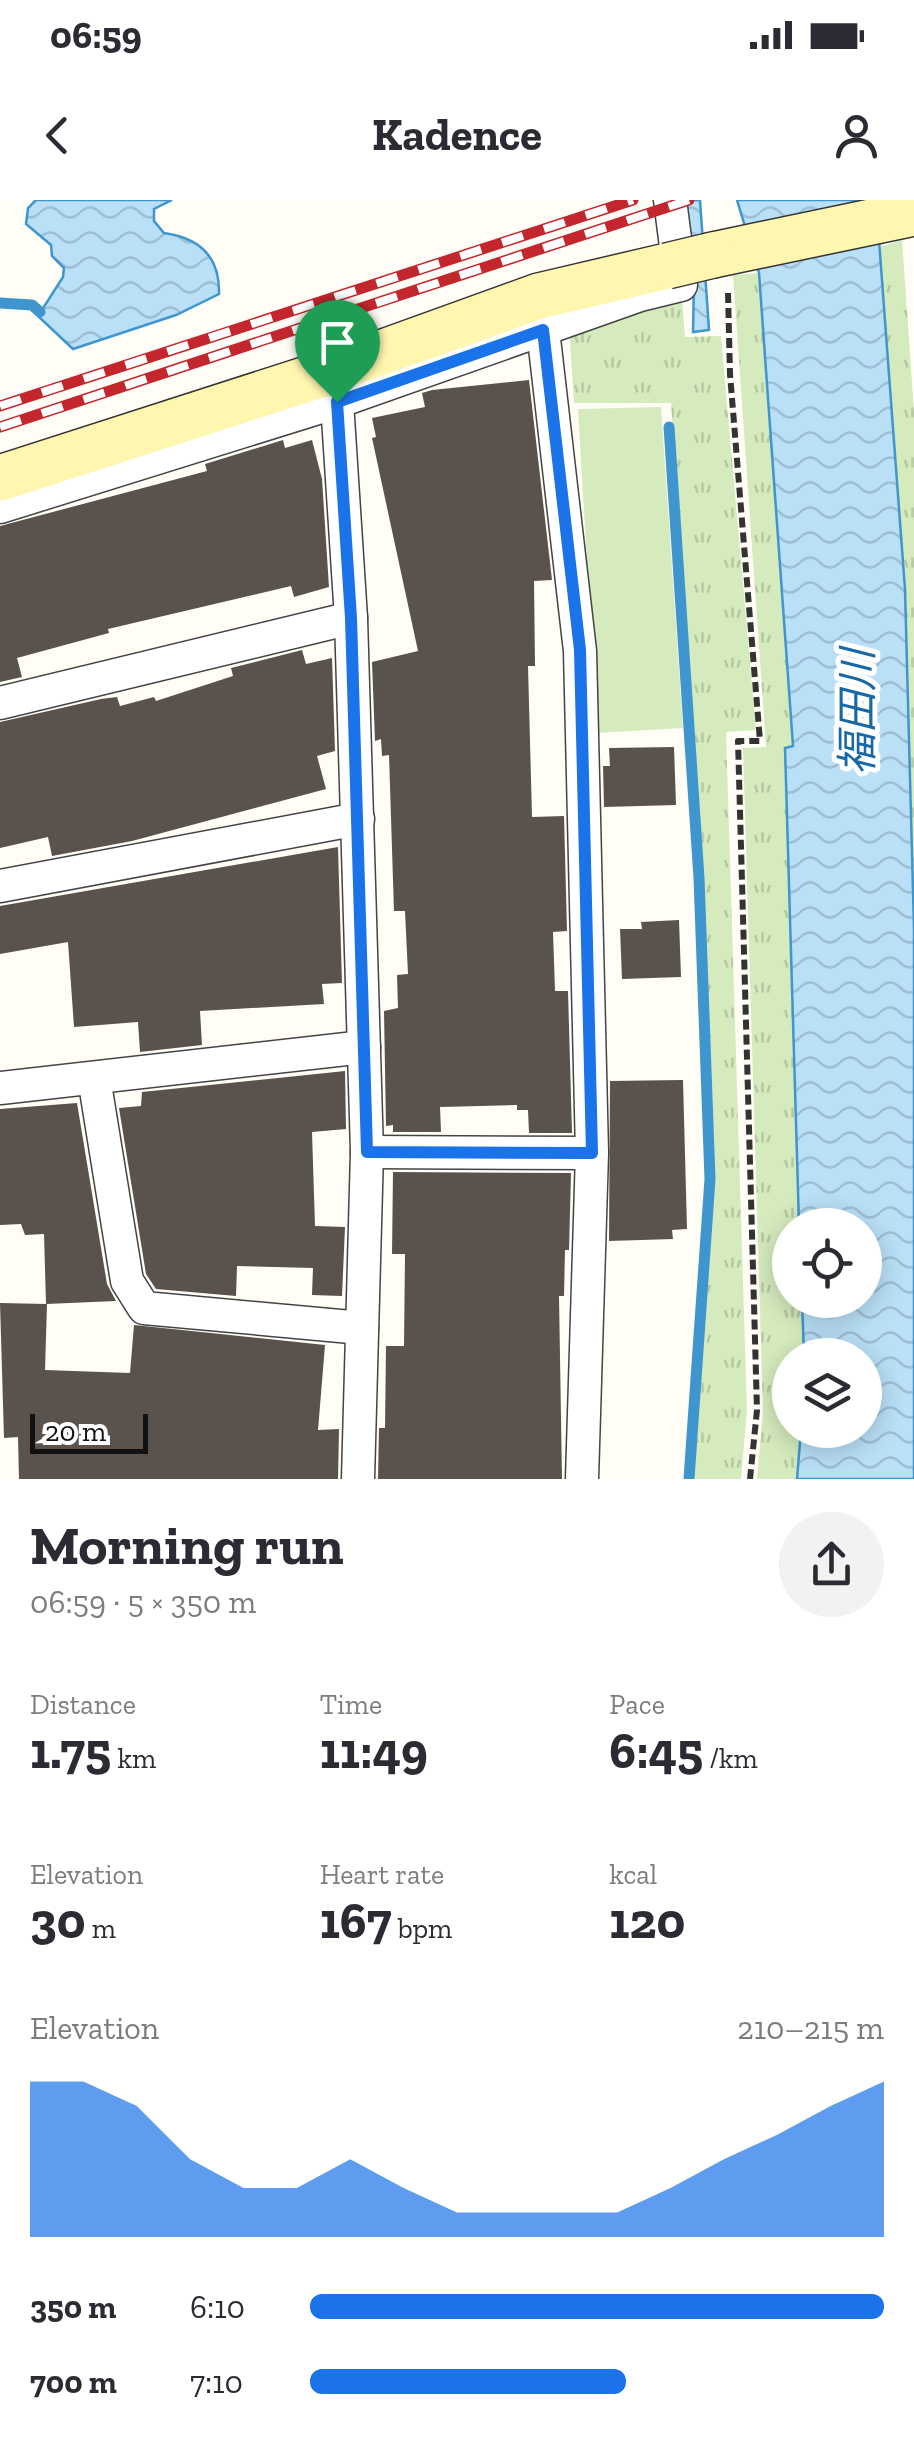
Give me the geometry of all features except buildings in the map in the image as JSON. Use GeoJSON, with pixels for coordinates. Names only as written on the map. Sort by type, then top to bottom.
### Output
{"type":"FeatureCollection","features":[{"type":"Feature","properties":{"kind":"street"},"geometry":{"type":"LineString","coordinates":[[0,508],[337,402],[681,286],[670,200]]}},
{"type":"Feature","properties":{"kind":"street"},"geometry":{"type":"LineString","coordinates":[[0,478],[323,374],[539,296],[720,253],[914,214]]}},
{"type":"Feature","properties":{"kind":"street"},"geometry":{"type":"LineString","coordinates":[[543,330],[580,650],[592,1153],[582,1479]]}},
{"type":"Feature","properties":{"kind":"street"},"geometry":{"type":"LineString","coordinates":[[337,402],[351,618],[367,1152],[358,1479]]}},
{"type":"Feature","properties":{"kind":"street"},"geometry":{"type":"LineString","coordinates":[[0,702],[351,618]]}},
{"type":"Feature","properties":{"kind":"street"},"geometry":{"type":"LineString","coordinates":[[0,886],[358,819]]}},
{"type":"Feature","properties":{"kind":"street"},"geometry":{"type":"LineString","coordinates":[[0,1088],[364,1048]]}},
{"type":"Feature","properties":{"kind":"street"},"geometry":{"type":"LineString","coordinates":[[94,1078],[127,1281],[144,1308],[362,1328]]}},
{"type":"Feature","properties":{"kind":"street"},"geometry":{"type":"LineString","coordinates":[[367,1152],[592,1153]]}},
{"type":"Feature","properties":{"kind":"path"},"geometry":{"type":"LineString","coordinates":[[720,253],[760,741],[738,740],[756,1392],[750,1479]]}},
{"type":"Feature","properties":{"kind":"green space"},"geometry":{"type":"Polygon","coordinates":[[[902,240],[914,411],[914,929],[905,589],[877,248],[902,240]]]}},
{"type":"Feature","properties":{"kind":"green space"},"geometry":{"type":"Polygon","coordinates":[[[759,273],[793,747],[785,749],[798,1208],[772,1208],[772,1318],[803,1318],[803,1338],[772,1338],[772,1448],[800,1448],[797,1479],[757,1479],[763,1411],[743,748],[766,747],[733,275],[759,273]]]}},
{"type":"Feature","properties":{"kind":"green space"},"geometry":{"type":"Polygon","coordinates":[[[682,299],[685,337],[721,336],[756,730],[726,732],[747,1410],[741,1479],[693,1479],[713,1178],[702,874],[671,403],[574,403],[569,327],[682,299]]]}},
{"type":"Feature","properties":{"kind":"green space"},"geometry":{"type":"Polygon","coordinates":[[[661,407],[683,728],[597,733],[578,409],[661,407]]]}},
{"type":"Feature","properties":{"kind":"water"},"geometry":{"type":"Polygon","coordinates":[[[36,200],[172,200],[154,209],[154,221],[164,233],[188,239],[205,252],[216,270],[219,294],[176,315],[73,349],[38,316],[63,277],[64,268],[52,256],[51,245],[26,224],[28,208],[36,200]]]}},
{"type":"Feature","properties":{"kind":"water"},"geometry":{"type":"Polygon","coordinates":[[[683,200],[700,200],[709,330],[693,332],[694,282],[683,200]]]}},
{"type":"Feature","properties":{"kind":"water","name":"福田川"},"geometry":{"type":"Polygon","coordinates":[[[737,200],[876,200],[905,589],[914,929],[914,1479],[797,1479],[800,1448],[882,1448],[882,1338],[803,1338],[803,1318],[882,1318],[882,1208],[799,1208],[785,748],[793,746],[759,273],[737,200]]]}},
{"type":"Feature","properties":{"kind":"waterway"},"geometry":{"type":"LineString","coordinates":[[0,303],[32,305],[40,312]]}},
{"type":"Feature","properties":{"kind":"waterway"},"geometry":{"type":"LineString","coordinates":[[669,427],[699,878],[710,1179],[689,1479]]}},
{"type":"Feature","properties":{"kind":"railway"},"geometry":{"type":"LineString","coordinates":[[0,406],[633,200]]}},
{"type":"Feature","properties":{"kind":"railway"},"geometry":{"type":"LineString","coordinates":[[0,427],[689,200]]}},
{"type":"Feature","properties":{"kind":"route"},"geometry":{"type":"LineString","coordinates":[[543,330],[580,650],[592,1153],[367,1152],[351,618],[337,402],[543,330]]}}]}
